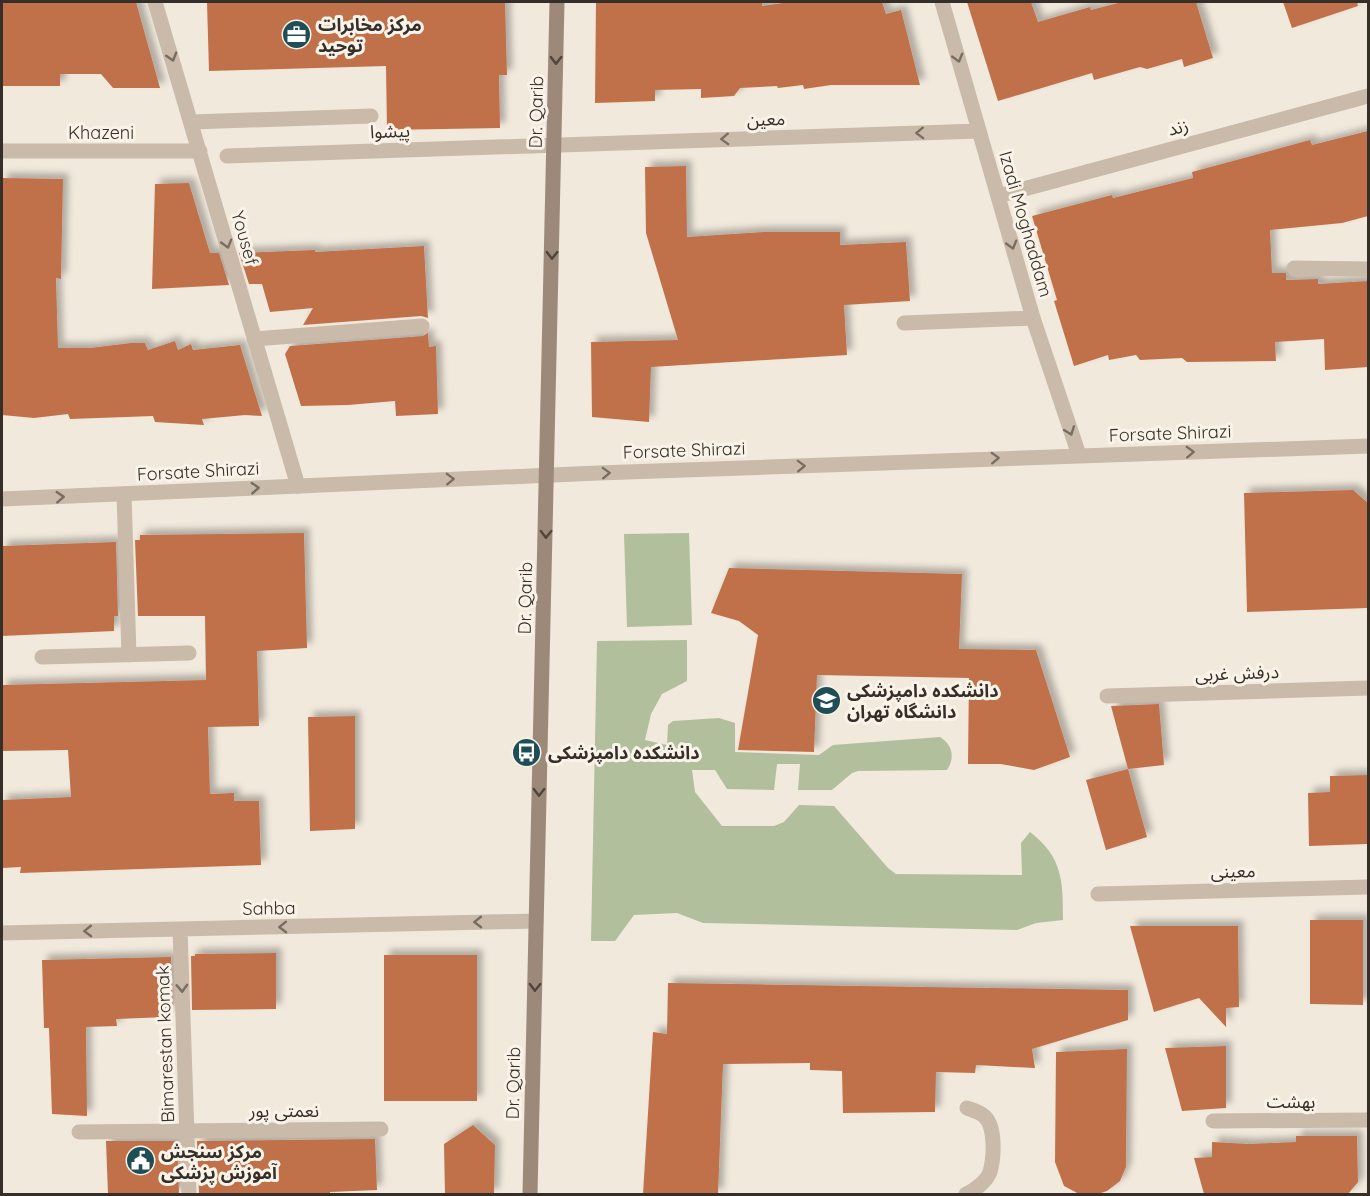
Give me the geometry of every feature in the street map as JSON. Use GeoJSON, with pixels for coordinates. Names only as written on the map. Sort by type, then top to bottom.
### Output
{"type":"FeatureCollection","features":[{"type":"Feature","properties":{"kind":"main road","name":"Dr. Qarib"},"geometry":{"type":"LineString","coordinates":[[530,1194],[557,2]]}},
{"type":"Feature","properties":{"kind":"street","name":"Yousef"},"geometry":{"type":"LineString","coordinates":[[155,2],[298,486]]}},
{"type":"Feature","properties":{"kind":"street","name":"Izadi Moghaddam"},"geometry":{"type":"LineString","coordinates":[[942,2],[1033,318],[1079,455]]}},
{"type":"Feature","properties":{"kind":"street","name":"زند"},"geometry":{"type":"LineString","coordinates":[[998,196],[1368,96]]}},
{"type":"Feature","properties":{"kind":"street"},"geometry":{"type":"LineString","coordinates":[[192,122],[371,116]]}},
{"type":"Feature","properties":{"kind":"street","name":"معین"},"geometry":{"type":"LineString","coordinates":[[555,145],[979,131]]}},
{"type":"Feature","properties":{"kind":"street","name":"پیشوا"},"geometry":{"type":"LineString","coordinates":[[227,156],[555,145]]}},
{"type":"Feature","properties":{"kind":"street","name":"Khazeni"},"geometry":{"type":"LineString","coordinates":[[2,151],[200,151]]}},
{"type":"Feature","properties":{"kind":"street"},"geometry":{"type":"LineString","coordinates":[[1294,268],[1368,268]]}},
{"type":"Feature","properties":{"kind":"street"},"geometry":{"type":"LineString","coordinates":[[904,323],[1033,318]]}},
{"type":"Feature","properties":{"kind":"street"},"geometry":{"type":"LineString","coordinates":[[254,339],[422,326]]}},
{"type":"Feature","properties":{"kind":"street","name":"Forsate Shirazi"},"geometry":{"type":"LineString","coordinates":[[2,500],[547,475],[1368,446]]}},
{"type":"Feature","properties":{"kind":"street"},"geometry":{"type":"LineString","coordinates":[[124,494],[129,655]]}},
{"type":"Feature","properties":{"kind":"street"},"geometry":{"type":"LineString","coordinates":[[42,657],[189,653]]}},
{"type":"Feature","properties":{"kind":"street","name":"درفش غربی"},"geometry":{"type":"LineString","coordinates":[[1107,696],[1368,688]]}},
{"type":"Feature","properties":{"kind":"street","name":"معینی"},"geometry":{"type":"LineString","coordinates":[[1098,894],[1368,887]]}},
{"type":"Feature","properties":{"kind":"street","name":"Sahba"},"geometry":{"type":"LineString","coordinates":[[2,933],[536,921]]}},
{"type":"Feature","properties":{"kind":"street","name":"Bimarestan komak"},"geometry":{"type":"LineString","coordinates":[[180,929],[189,1194]]}},
{"type":"Feature","properties":{"kind":"street"},"geometry":{"type":"LineString","coordinates":[[966,1194],[974,1191],[990,1173],[993,1151],[993,1131],[984,1116],[967,1107]]}},
{"type":"Feature","properties":{"kind":"street","name":"بهشت"},"geometry":{"type":"LineString","coordinates":[[1213,1121],[1368,1120]]}},
{"type":"Feature","properties":{"kind":"street","name":"نعمتی پور"},"geometry":{"type":"LineString","coordinates":[[79,1132],[381,1129]]}},
{"type":"Feature","properties":{"kind":"green space"},"geometry":{"type":"Polygon","coordinates":[[[689,533],[692,625],[627,627],[624,534],[689,533]]]}},
{"type":"Feature","properties":{"kind":"green space"},"geometry":{"type":"Polygon","coordinates":[[[687,640],[687,681],[662,694],[651,714],[645,740],[667,745],[668,725],[673,721],[719,718],[735,723],[735,752],[819,755],[833,745],[940,737],[948,744],[952,756],[947,770],[858,771],[852,773],[832,790],[798,790],[800,764],[777,764],[774,790],[727,789],[715,770],[692,770],[695,792],[722,826],[774,826],[784,822],[799,805],[834,806],[888,868],[896,874],[1022,875],[1021,843],[1030,832],[1049,851],[1059,871],[1063,920],[1036,923],[1017,930],[703,923],[677,913],[634,915],[615,941],[591,941],[597,641],[687,640]]]}},
{"type":"Feature","properties":{"kind":"building"},"geometry":{"type":"Polygon","coordinates":[[[2,2],[136,2],[160,88],[113,88],[101,74],[60,74],[60,86],[2,86],[2,2]]]}},
{"type":"Feature","properties":{"kind":"building"},"geometry":{"type":"Polygon","coordinates":[[[207,2],[505,2],[507,75],[499,75],[500,128],[387,130],[386,66],[209,71],[207,2]]]}},
{"type":"Feature","properties":{"kind":"building"},"geometry":{"type":"Polygon","coordinates":[[[596,2],[762,2],[762,6],[790,2],[882,2],[886,14],[901,10],[920,85],[831,85],[804,89],[803,85],[778,88],[777,86],[740,88],[734,96],[701,98],[701,89],[655,90],[655,101],[595,103],[596,2]]]}},
{"type":"Feature","properties":{"kind":"building"},"geometry":{"type":"Polygon","coordinates":[[[967,2],[1031,2],[1038,22],[1090,7],[1091,10],[1122,2],[1196,2],[1213,58],[1184,67],[1182,59],[1147,69],[1140,67],[1094,80],[1092,73],[998,101],[967,2]]]}},
{"type":"Feature","properties":{"kind":"building"},"geometry":{"type":"Polygon","coordinates":[[[1283,2],[1357,2],[1358,6],[1292,28],[1283,2]]]}},
{"type":"Feature","properties":{"kind":"building"},"geometry":{"type":"Polygon","coordinates":[[[1368,131],[1368,216],[1342,223],[1270,230],[1272,273],[1286,273],[1286,280],[1318,279],[1318,284],[1368,281],[1368,367],[1325,370],[1324,339],[1275,342],[1276,361],[1187,362],[1182,358],[1140,360],[1136,355],[1109,360],[1108,355],[1074,366],[1032,216],[1112,195],[1113,198],[1193,178],[1192,172],[1310,140],[1312,145],[1368,131]]]}},
{"type":"Feature","properties":{"kind":"building"},"geometry":{"type":"Polygon","coordinates":[[[686,166],[687,237],[764,232],[840,232],[840,245],[906,242],[910,301],[844,305],[847,355],[651,367],[649,422],[592,417],[591,342],[678,340],[646,233],[645,167],[686,166]]]}},
{"type":"Feature","properties":{"kind":"building"},"geometry":{"type":"Polygon","coordinates":[[[2,178],[63,179],[61,279],[56,278],[58,348],[90,348],[145,343],[148,350],[175,341],[178,350],[191,344],[193,350],[240,345],[262,416],[245,415],[202,419],[204,425],[155,422],[153,416],[70,419],[68,414],[34,418],[2,415],[2,178]]]}},
{"type":"Feature","properties":{"kind":"building"},"geometry":{"type":"Polygon","coordinates":[[[189,183],[210,253],[219,253],[229,285],[152,289],[155,184],[189,183]]]}},
{"type":"Feature","properties":{"kind":"building"},"geometry":{"type":"Polygon","coordinates":[[[424,246],[428,318],[421,316],[303,325],[313,308],[270,312],[262,284],[249,284],[239,253],[315,250],[315,252],[424,246]]]}},
{"type":"Feature","properties":{"kind":"building"},"geometry":{"type":"Polygon","coordinates":[[[428,333],[429,347],[436,346],[438,414],[396,416],[395,401],[301,406],[285,354],[290,346],[423,336],[428,333]]]}},
{"type":"Feature","properties":{"kind":"building"},"geometry":{"type":"Polygon","coordinates":[[[1353,490],[1368,503],[1368,608],[1247,612],[1244,493],[1353,490]]]}},
{"type":"Feature","properties":{"kind":"building"},"geometry":{"type":"Polygon","coordinates":[[[304,533],[307,648],[257,651],[259,726],[208,727],[210,794],[234,793],[234,801],[259,801],[261,865],[20,873],[21,867],[2,868],[2,800],[71,797],[68,750],[2,751],[2,685],[206,680],[205,616],[138,616],[135,540],[140,540],[140,535],[304,533]]]}},
{"type":"Feature","properties":{"kind":"building"},"geometry":{"type":"Polygon","coordinates":[[[116,542],[118,616],[114,616],[114,631],[2,636],[2,546],[116,542]]]}},
{"type":"Feature","properties":{"kind":"building"},"geometry":{"type":"Polygon","coordinates":[[[729,568],[962,574],[959,649],[1036,650],[1070,757],[1034,770],[1001,764],[968,764],[969,678],[817,675],[814,752],[738,750],[758,635],[739,621],[711,613],[729,568]]]}},
{"type":"Feature","properties":{"kind":"building"},"geometry":{"type":"Polygon","coordinates":[[[1159,704],[1164,765],[1128,769],[1111,706],[1159,704]]]}},
{"type":"Feature","properties":{"kind":"building"},"geometry":{"type":"Polygon","coordinates":[[[355,716],[355,829],[310,831],[308,717],[355,716]]]}},
{"type":"Feature","properties":{"kind":"building"},"geometry":{"type":"Polygon","coordinates":[[[1128,769],[1147,837],[1106,850],[1086,780],[1128,769]]]}},
{"type":"Feature","properties":{"kind":"building"},"geometry":{"type":"Polygon","coordinates":[[[1367,775],[1368,844],[1309,846],[1308,793],[1330,792],[1330,776],[1367,775]]]}},
{"type":"Feature","properties":{"kind":"building"},"geometry":{"type":"Polygon","coordinates":[[[1310,920],[1363,920],[1363,1005],[1310,1004],[1310,920]]]}},
{"type":"Feature","properties":{"kind":"building"},"geometry":{"type":"Polygon","coordinates":[[[1130,926],[1238,926],[1239,1007],[1226,1008],[1226,1027],[1199,998],[1154,1012],[1130,926]]]}},
{"type":"Feature","properties":{"kind":"building"},"geometry":{"type":"Polygon","coordinates":[[[276,953],[276,1009],[192,1010],[191,956],[195,954],[276,953]]]}},
{"type":"Feature","properties":{"kind":"building"},"geometry":{"type":"Polygon","coordinates":[[[384,955],[477,955],[477,1101],[384,1101],[384,955]]]}},
{"type":"Feature","properties":{"kind":"building"},"geometry":{"type":"Polygon","coordinates":[[[171,957],[173,1010],[167,1010],[167,1017],[116,1019],[117,1026],[86,1027],[87,1116],[52,1114],[49,1028],[44,1028],[42,960],[171,957]]]}},
{"type":"Feature","properties":{"kind":"building"},"geometry":{"type":"Polygon","coordinates":[[[668,983],[1128,990],[1128,1020],[1032,1049],[1035,1068],[976,1065],[975,1073],[936,1072],[935,1112],[843,1113],[842,1071],[810,1070],[810,1063],[723,1064],[718,1194],[643,1194],[653,1032],[667,1034],[668,983]]]}},
{"type":"Feature","properties":{"kind":"building"},"geometry":{"type":"Polygon","coordinates":[[[1226,1046],[1226,1108],[1182,1111],[1165,1048],[1226,1046]]]}},
{"type":"Feature","properties":{"kind":"building"},"geometry":{"type":"Polygon","coordinates":[[[1127,1049],[1126,1167],[1120,1181],[1107,1191],[1098,1194],[1079,1194],[1064,1186],[1055,1162],[1056,1052],[1127,1049]]]}},
{"type":"Feature","properties":{"kind":"building"},"geometry":{"type":"Polygon","coordinates":[[[473,1125],[495,1145],[494,1194],[445,1194],[444,1144],[473,1125]]]}},
{"type":"Feature","properties":{"kind":"building"},"geometry":{"type":"Polygon","coordinates":[[[1296,1136],[1357,1136],[1358,1182],[1348,1194],[1204,1194],[1194,1158],[1212,1157],[1212,1142],[1249,1144],[1296,1142],[1296,1136]]]}},
{"type":"Feature","properties":{"kind":"building"},"geometry":{"type":"Polygon","coordinates":[[[375,1139],[377,1190],[330,1192],[330,1194],[199,1194],[197,1141],[375,1139]]]}},
{"type":"Feature","properties":{"kind":"building","name":"مرکز سنجش آموزش پزشکی"},"geometry":{"type":"Polygon","coordinates":[[[106,1141],[177,1141],[179,1194],[108,1194],[106,1141]]]}},
{"type":"Feature","properties":{"kind":"place","name":"مرکز مخابرات توحید"},"geometry":{"type":"Point","coordinates":[297,34]}},
{"type":"Feature","properties":{"kind":"place","name":"دانشکده دامپزشکی دانشگاه تهران"},"geometry":{"type":"Point","coordinates":[826,700]}},
{"type":"Feature","properties":{"kind":"place","name":"دانشکده دامپزشکی"},"geometry":{"type":"Point","coordinates":[527,752]}},
{"type":"Feature","properties":{"kind":"place","name":"مرکز سنجش آموزش پزشکی"},"geometry":{"type":"Point","coordinates":[140,1161]}}]}
